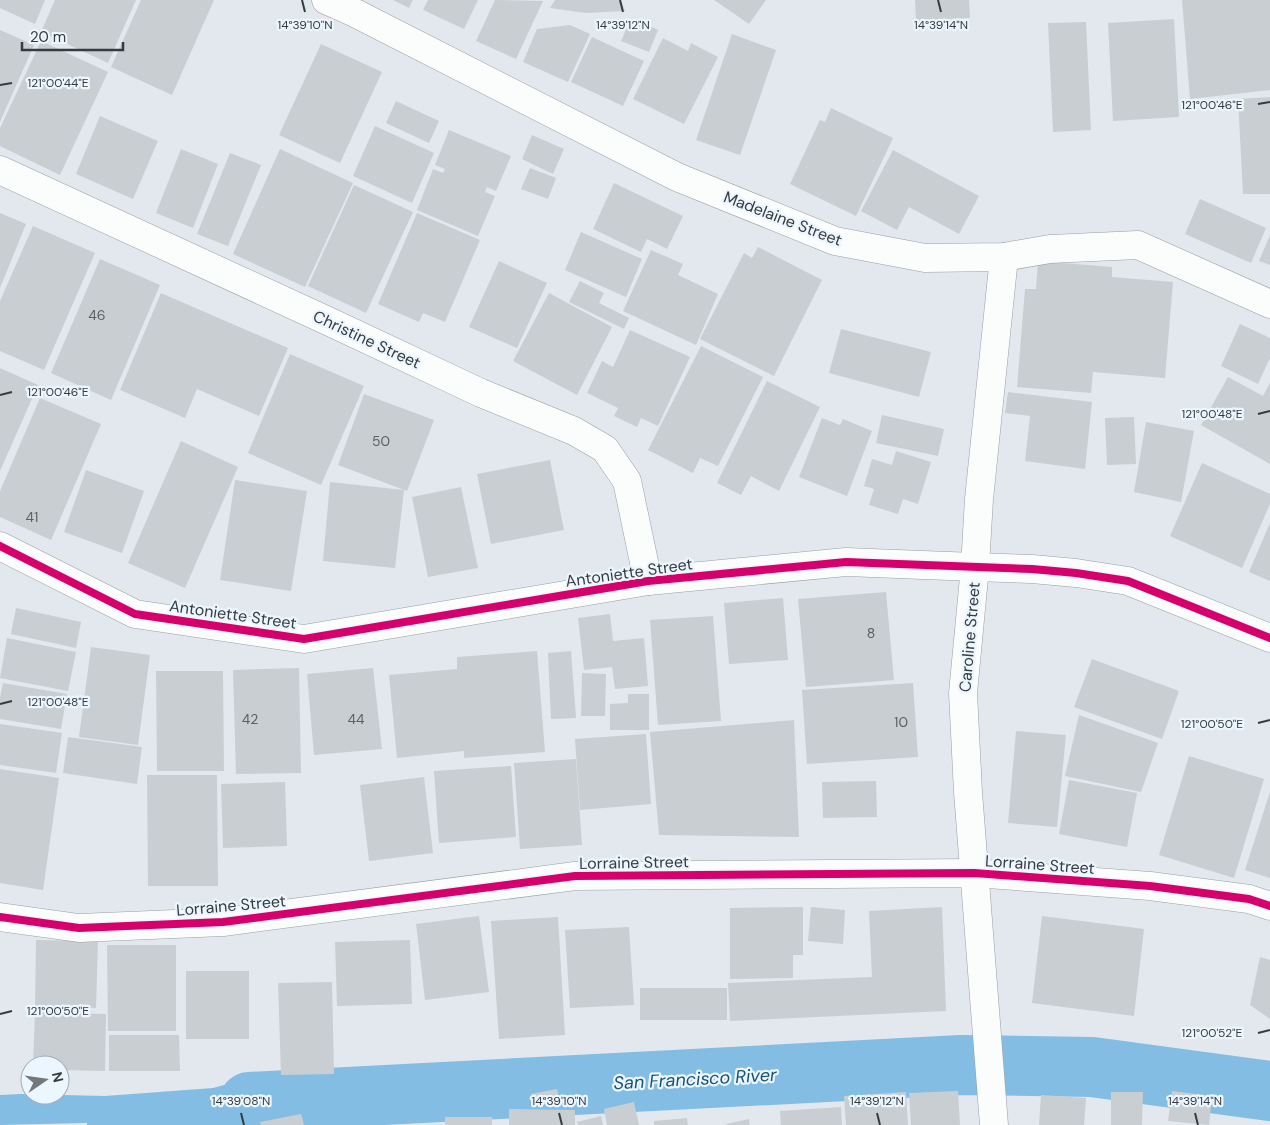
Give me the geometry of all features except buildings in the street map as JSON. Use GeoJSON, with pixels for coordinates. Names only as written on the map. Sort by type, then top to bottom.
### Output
{"type":"FeatureCollection","features":[{"type":"Feature","properties":{"kind":"street","name":"Madelaine Street"},"geometry":{"type":"LineString","coordinates":[[326,0],[677,177],[835,241],[925,258],[1004,257],[1050,249],[1138,245],[1270,304]]}},
{"type":"Feature","properties":{"kind":"street","name":"Christine Street"},"geometry":{"type":"LineString","coordinates":[[0,170],[481,393],[574,431],[605,449],[627,481],[648,581]]}},
{"type":"Feature","properties":{"kind":"street","name":"Caroline Street"},"geometry":{"type":"LineString","coordinates":[[993,1113],[974,873],[963,693],[975,568],[979,498],[1004,257]]}},
{"type":"Feature","properties":{"kind":"street","name":"Antoniette Street"},"geometry":{"type":"LineString","coordinates":[[0,546],[135,614],[304,639],[648,581],[846,562],[1050,570],[1128,581],[1270,638]]}},
{"type":"Feature","properties":{"kind":"street","name":"Lorraine Street"},"geometry":{"type":"LineString","coordinates":[[0,918],[79,928],[222,922],[574,876],[974,873],[1150,886],[1248,899],[1270,906]]}},
{"type":"Feature","properties":{"kind":"water"},"geometry":{"type":"Polygon","coordinates":[[[239,1081],[261,1083],[332,1081],[330,1104],[273,1113],[237,1125],[87,1125],[87,1123],[0,1125],[0,1095],[20,1094],[20,1105],[70,1105],[70,1095],[105,1096],[213,1088],[239,1081]]]}},
{"type":"Feature","properties":{"kind":"waterway","name":"San Francisco River"},"geometry":{"type":"LineString","coordinates":[[249,1102],[961,1065],[1092,1067],[1270,1091]]}},
{"type":"Feature","properties":{"kind":"cycle path"},"geometry":{"type":"LineString","coordinates":[[0,546],[135,614],[304,639],[648,581],[846,562],[1032,569],[1128,581],[1270,638]]}},
{"type":"Feature","properties":{"kind":"cycle path"},"geometry":{"type":"LineString","coordinates":[[0,917],[79,928],[223,922],[575,876],[974,873],[1150,886],[1249,899],[1270,906]]}}]}
